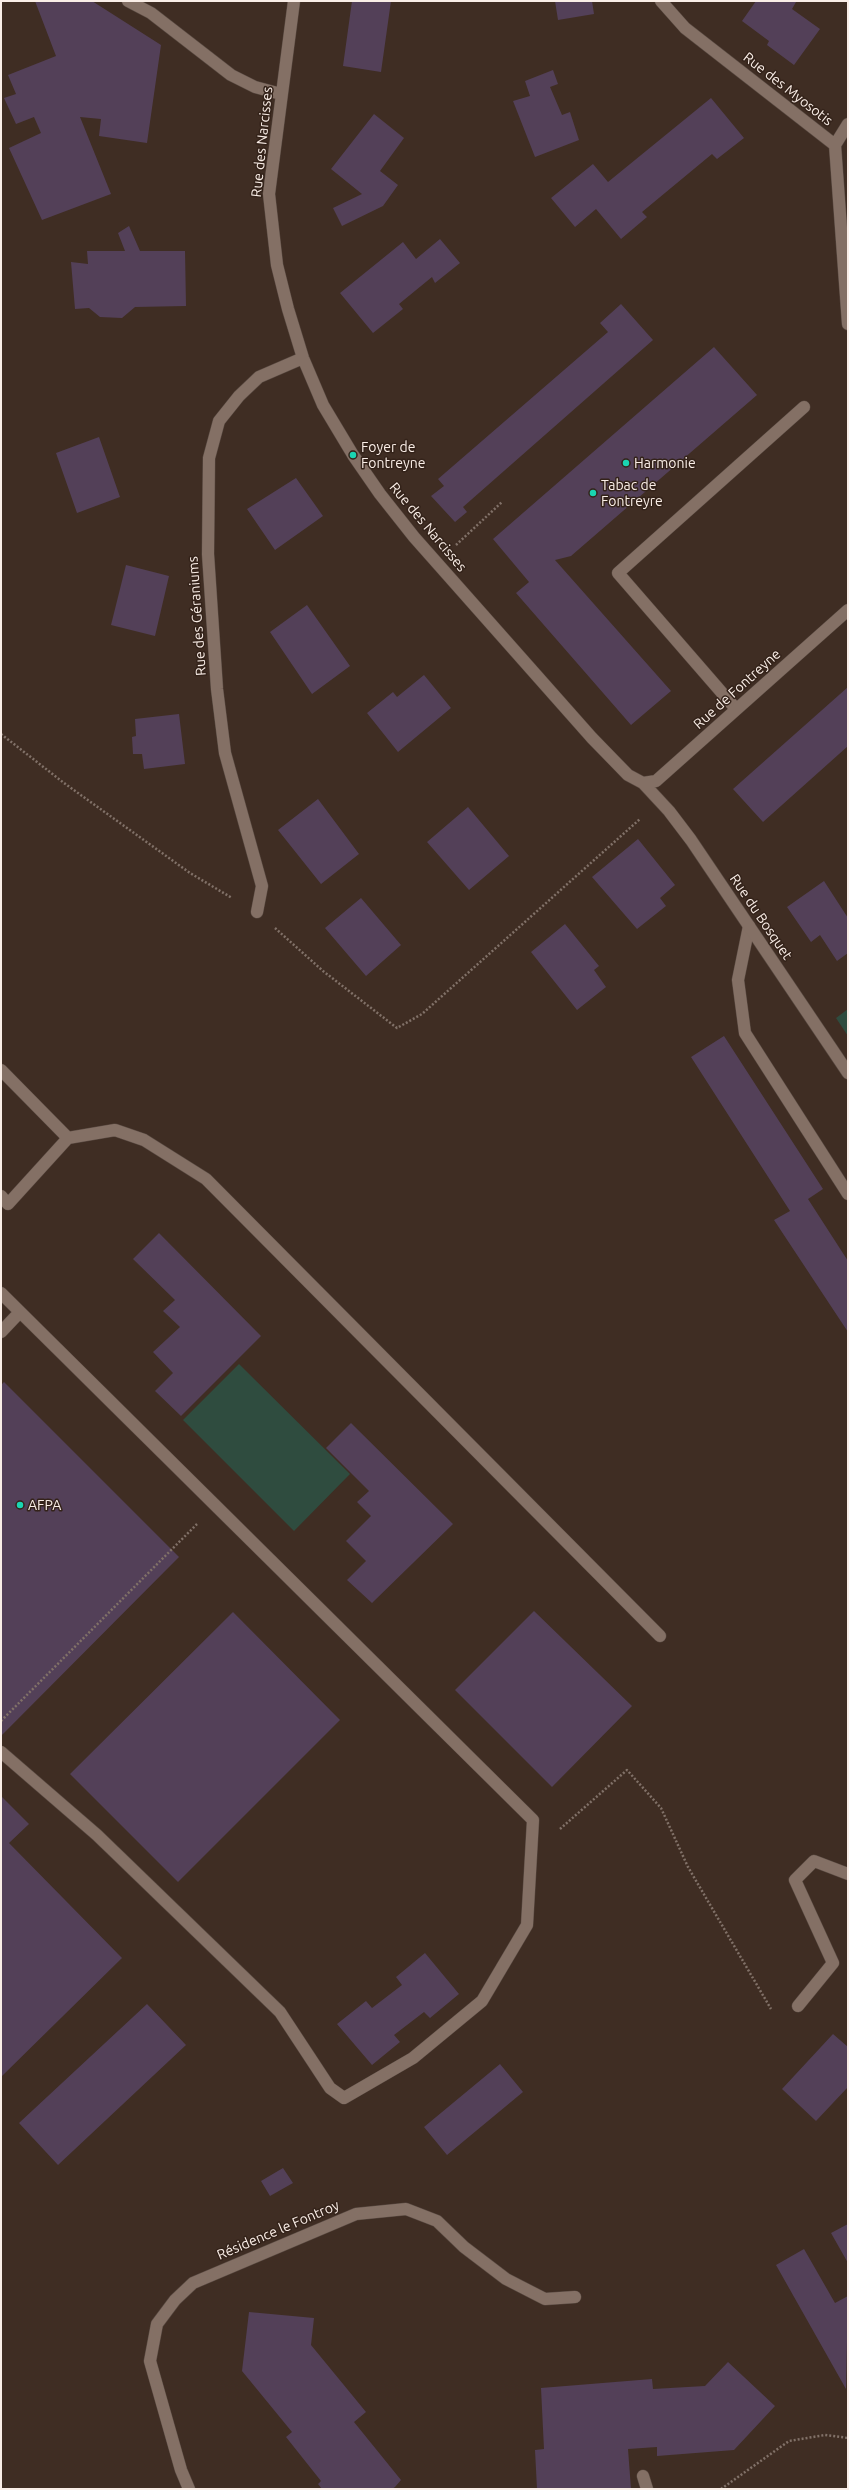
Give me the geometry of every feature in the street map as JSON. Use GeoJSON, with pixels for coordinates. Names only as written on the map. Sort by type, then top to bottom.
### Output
{"type":"FeatureCollection","features":[{"type":"Feature","properties":{"kind":"street"},"geometry":{"type":"LineString","coordinates":[[128,1],[151,13],[231,75],[255,87],[281,94]]}},
{"type":"Feature","properties":{"kind":"street","name":"Rue des Narcisses"},"geometry":{"type":"LineString","coordinates":[[294,1],[269,194],[277,265],[303,358],[323,405],[353,455],[380,494],[437,563],[592,738],[628,775],[643,783]]}},
{"type":"Feature","properties":{"kind":"street","name":"Rue des Myosotis"},"geometry":{"type":"LineString","coordinates":[[661,1],[685,28],[835,145],[848,324]]}},
{"type":"Feature","properties":{"kind":"street"},"geometry":{"type":"LineString","coordinates":[[835,145],[848,124]]}},
{"type":"Feature","properties":{"kind":"street","name":"Rue des Géraniums"},"geometry":{"type":"LineString","coordinates":[[257,912],[262,886],[240,815],[225,753],[217,689],[208,554],[209,458],[220,421],[239,396],[259,377],[303,358]]}},
{"type":"Feature","properties":{"kind":"street"},"geometry":{"type":"LineString","coordinates":[[736,709],[618,573],[804,407]]}},
{"type":"Feature","properties":{"kind":"street","name":"Rue de Fontreyne"},"geometry":{"type":"LineString","coordinates":[[643,783],[656,781],[848,610]]}},
{"type":"Feature","properties":{"kind":"street","name":"Rue du Bosquet"},"geometry":{"type":"LineString","coordinates":[[643,783],[691,840],[848,1073]]}},
{"type":"Feature","properties":{"kind":"street"},"geometry":{"type":"LineString","coordinates":[[749,926],[738,980],[745,1033],[848,1194]]}},
{"type":"Feature","properties":{"kind":"street"},"geometry":{"type":"LineString","coordinates":[[1,1070],[68,1138]]}},
{"type":"Feature","properties":{"kind":"street"},"geometry":{"type":"LineString","coordinates":[[1,1196],[8,1204],[68,1138],[115,1130],[144,1140],[206,1179],[660,1636]]}},
{"type":"Feature","properties":{"kind":"street"},"geometry":{"type":"LineString","coordinates":[[1,1293],[533,1820],[527,1925],[482,2001],[412,2058],[344,2098],[330,2088],[280,2012],[97,1835],[1,1752]]}},
{"type":"Feature","properties":{"kind":"street"},"geometry":{"type":"LineString","coordinates":[[1,1332],[20,1312]]}},
{"type":"Feature","properties":{"kind":"street"},"geometry":{"type":"LineString","coordinates":[[798,2006],[832,1963],[795,1880],[814,1860],[848,1874]]}},
{"type":"Feature","properties":{"kind":"street","name":"Résidence le Fontroy"},"geometry":{"type":"LineString","coordinates":[[189,2489],[181,2470],[150,2361],[157,2324],[175,2300],[194,2283],[356,2214],[406,2209],[437,2221],[464,2247],[506,2279],[545,2299],[575,2297]]}},
{"type":"Feature","properties":{"kind":"street"},"geometry":{"type":"LineString","coordinates":[[643,2476],[647,2489]]}},
{"type":"Feature","properties":{"kind":"path"},"geometry":{"type":"LineString","coordinates":[[437,563],[502,502]]}},
{"type":"Feature","properties":{"kind":"path"},"geometry":{"type":"LineString","coordinates":[[1,734],[64,782],[190,873],[257,912],[323,971],[397,1028],[422,1014],[641,818],[646,824]]}},
{"type":"Feature","properties":{"kind":"path"},"geometry":{"type":"LineString","coordinates":[[1,1721],[176,1546]]}},
{"type":"Feature","properties":{"kind":"path"},"geometry":{"type":"LineString","coordinates":[[533,1820],[549,1838],[626,1770],[661,1808],[688,1867],[779,2024],[798,2006]]}},
{"type":"Feature","properties":{"kind":"path"},"geometry":{"type":"LineString","coordinates":[[721,2489],[789,2441],[825,2435],[848,2438]]}},
{"type":"Feature","properties":{"kind":"green space"},"geometry":{"type":"Polygon","coordinates":[[[848,1009],[848,1036],[836,1018],[848,1009]]]}},
{"type":"Feature","properties":{"kind":"green space"},"geometry":{"type":"Polygon","coordinates":[[[239,1364],[350,1474],[294,1531],[183,1420],[239,1364]]]}},
{"type":"Feature","properties":{"kind":"building"},"geometry":{"type":"Polygon","coordinates":[[[35,1],[92,1],[161,45],[147,143],[99,136],[101,119],[80,117],[111,194],[42,220],[9,148],[41,133],[34,117],[16,124],[4,98],[16,94],[8,75],[56,56],[35,1]]]}},
{"type":"Feature","properties":{"kind":"building"},"geometry":{"type":"Polygon","coordinates":[[[352,1],[391,1],[381,72],[343,66],[352,1]]]}},
{"type":"Feature","properties":{"kind":"building"},"geometry":{"type":"Polygon","coordinates":[[[555,1],[592,1],[594,14],[558,20],[555,1]]]}},
{"type":"Feature","properties":{"kind":"building"},"geometry":{"type":"Polygon","coordinates":[[[756,1],[795,1],[796,2],[792,9],[820,29],[794,65],[767,45],[769,41],[742,21],[756,1]]]}},
{"type":"Feature","properties":{"kind":"building"},"geometry":{"type":"Polygon","coordinates":[[[553,70],[558,84],[550,87],[562,115],[570,112],[579,140],[535,157],[513,101],[530,96],[525,81],[553,70]]]}},
{"type":"Feature","properties":{"kind":"building"},"geometry":{"type":"Polygon","coordinates":[[[711,98],[744,138],[717,159],[712,154],[642,212],[647,217],[621,239],[596,209],[575,227],[551,198],[593,164],[608,182],[711,98]]]}},
{"type":"Feature","properties":{"kind":"building"},"geometry":{"type":"Polygon","coordinates":[[[374,114],[404,138],[380,171],[398,185],[383,206],[342,226],[333,208],[362,194],[331,169],[374,114]]]}},
{"type":"Feature","properties":{"kind":"building"},"geometry":{"type":"Polygon","coordinates":[[[129,226],[140,251],[185,251],[186,306],[135,307],[122,318],[100,317],[89,308],[75,309],[71,262],[88,264],[87,251],[125,251],[118,233],[129,226]]]}},
{"type":"Feature","properties":{"kind":"building"},"geometry":{"type":"Polygon","coordinates":[[[440,239],[460,263],[435,283],[432,277],[399,304],[403,309],[373,333],[340,293],[403,242],[416,259],[440,239]]]}},
{"type":"Feature","properties":{"kind":"building"},"geometry":{"type":"Polygon","coordinates":[[[621,304],[653,340],[463,507],[467,512],[455,522],[431,496],[444,486],[438,479],[608,332],[600,323],[621,304]]]}},
{"type":"Feature","properties":{"kind":"building"},"geometry":{"type":"Polygon","coordinates":[[[714,347],[757,395],[571,556],[555,560],[671,691],[631,725],[516,593],[529,582],[493,539],[714,347]]]}},
{"type":"Feature","properties":{"kind":"building"},"geometry":{"type":"Polygon","coordinates":[[[99,437],[120,497],[77,513],[56,453],[99,437]]]}},
{"type":"Feature","properties":{"kind":"building"},"geometry":{"type":"Polygon","coordinates":[[[296,478],[323,516],[275,550],[247,509],[296,478]]]}},
{"type":"Feature","properties":{"kind":"building"},"geometry":{"type":"Polygon","coordinates":[[[126,565],[169,576],[155,636],[111,625],[126,565]]]}},
{"type":"Feature","properties":{"kind":"building"},"geometry":{"type":"Polygon","coordinates":[[[307,605],[350,666],[312,694],[270,632],[307,605]]]}},
{"type":"Feature","properties":{"kind":"building"},"geometry":{"type":"Polygon","coordinates":[[[424,675],[451,708],[398,752],[367,713],[393,692],[397,697],[424,675]]]}},
{"type":"Feature","properties":{"kind":"building"},"geometry":{"type":"Polygon","coordinates":[[[848,687],[848,746],[763,822],[733,789],[848,687]]]}},
{"type":"Feature","properties":{"kind":"building"},"geometry":{"type":"Polygon","coordinates":[[[179,714],[185,764],[144,769],[142,754],[133,754],[132,737],[136,736],[135,719],[179,714]]]}},
{"type":"Feature","properties":{"kind":"building"},"geometry":{"type":"Polygon","coordinates":[[[318,799],[359,854],[321,884],[278,830],[318,799]]]}},
{"type":"Feature","properties":{"kind":"building"},"geometry":{"type":"Polygon","coordinates":[[[468,807],[509,856],[469,890],[427,842],[468,807]]]}},
{"type":"Feature","properties":{"kind":"building"},"geometry":{"type":"Polygon","coordinates":[[[638,839],[675,885],[660,898],[666,906],[637,929],[592,877],[638,839]]]}},
{"type":"Feature","properties":{"kind":"building"},"geometry":{"type":"Polygon","coordinates":[[[824,881],[848,918],[848,953],[837,961],[820,935],[811,942],[787,907],[824,881]]]}},
{"type":"Feature","properties":{"kind":"building"},"geometry":{"type":"Polygon","coordinates":[[[361,898],[401,945],[366,976],[325,928],[361,898]]]}},
{"type":"Feature","properties":{"kind":"building"},"geometry":{"type":"Polygon","coordinates":[[[565,924],[599,966],[594,970],[606,987],[577,1010],[531,952],[565,924]]]}},
{"type":"Feature","properties":{"kind":"building"},"geometry":{"type":"Polygon","coordinates":[[[724,1036],[823,1189],[808,1199],[848,1261],[848,1332],[774,1220],[790,1211],[691,1057],[724,1036]]]}},
{"type":"Feature","properties":{"kind":"building"},"geometry":{"type":"Polygon","coordinates":[[[159,1233],[261,1336],[181,1416],[155,1391],[173,1373],[153,1352],[180,1327],[163,1311],[175,1300],[133,1259],[159,1233]]]}},
{"type":"Feature","properties":{"kind":"building"},"geometry":{"type":"Polygon","coordinates":[[[4,1382],[179,1557],[1,1736],[1,1385],[4,1382]]]}},
{"type":"Feature","properties":{"kind":"building"},"geometry":{"type":"Polygon","coordinates":[[[351,1423],[453,1524],[372,1603],[347,1580],[366,1561],[346,1541],[371,1516],[357,1502],[369,1491],[326,1448],[351,1423]]]}},
{"type":"Feature","properties":{"kind":"building"},"geometry":{"type":"Polygon","coordinates":[[[534,1611],[632,1706],[552,1787],[455,1690],[534,1611]]]}},
{"type":"Feature","properties":{"kind":"building"},"geometry":{"type":"Polygon","coordinates":[[[233,1612],[340,1720],[178,1882],[70,1774],[233,1612]]]}},
{"type":"Feature","properties":{"kind":"building"},"geometry":{"type":"Polygon","coordinates":[[[1,1796],[29,1824],[9,1843],[122,1958],[1,2077],[1,1796]]]}},
{"type":"Feature","properties":{"kind":"building"},"geometry":{"type":"Polygon","coordinates":[[[425,1953],[459,1994],[430,2018],[424,2012],[394,2035],[400,2042],[372,2065],[337,2024],[366,2001],[372,2008],[402,1985],[396,1977],[425,1953]]]}},
{"type":"Feature","properties":{"kind":"building"},"geometry":{"type":"Polygon","coordinates":[[[147,2004],[186,2045],[58,2165],[19,2123],[147,2004]]]}},
{"type":"Feature","properties":{"kind":"building"},"geometry":{"type":"Polygon","coordinates":[[[833,2034],[848,2047],[848,2087],[816,2121],[782,2089],[833,2034]]]}},
{"type":"Feature","properties":{"kind":"building"},"geometry":{"type":"Polygon","coordinates":[[[500,2064],[523,2092],[447,2155],[424,2127],[500,2064]]]}},
{"type":"Feature","properties":{"kind":"building"},"geometry":{"type":"Polygon","coordinates":[[[283,2168],[293,2183],[270,2196],[261,2181],[283,2168]]]}},
{"type":"Feature","properties":{"kind":"building"},"geometry":{"type":"Polygon","coordinates":[[[848,2224],[848,2263],[831,2233],[848,2224]]]}},
{"type":"Feature","properties":{"kind":"building"},"geometry":{"type":"Polygon","coordinates":[[[804,2249],[835,2303],[848,2296],[846,2389],[776,2265],[804,2249]]]}},
{"type":"Feature","properties":{"kind":"building"},"geometry":{"type":"Polygon","coordinates":[[[249,2312],[314,2318],[311,2345],[366,2412],[354,2422],[401,2480],[395,2487],[392,2489],[322,2489],[318,2484],[321,2481],[286,2437],[292,2432],[242,2371],[249,2312]]]}},
{"type":"Feature","properties":{"kind":"building"},"geometry":{"type":"Polygon","coordinates":[[[728,2362],[775,2406],[734,2450],[657,2456],[657,2447],[628,2449],[631,2489],[537,2489],[535,2450],[544,2449],[541,2388],[652,2379],[653,2389],[705,2386],[728,2362]]]}},
{"type":"Feature","properties":{"kind":"place","name":"Foyer de Fontreyne"},"geometry":{"type":"Point","coordinates":[353,455]}},
{"type":"Feature","properties":{"kind":"place","name":"Harmonie"},"geometry":{"type":"Point","coordinates":[626,463]}},
{"type":"Feature","properties":{"kind":"place","name":"Tabac de Fontreyre"},"geometry":{"type":"Point","coordinates":[593,493]}},
{"type":"Feature","properties":{"kind":"place","name":"AFPA"},"geometry":{"type":"Point","coordinates":[20,1505]}}]}
